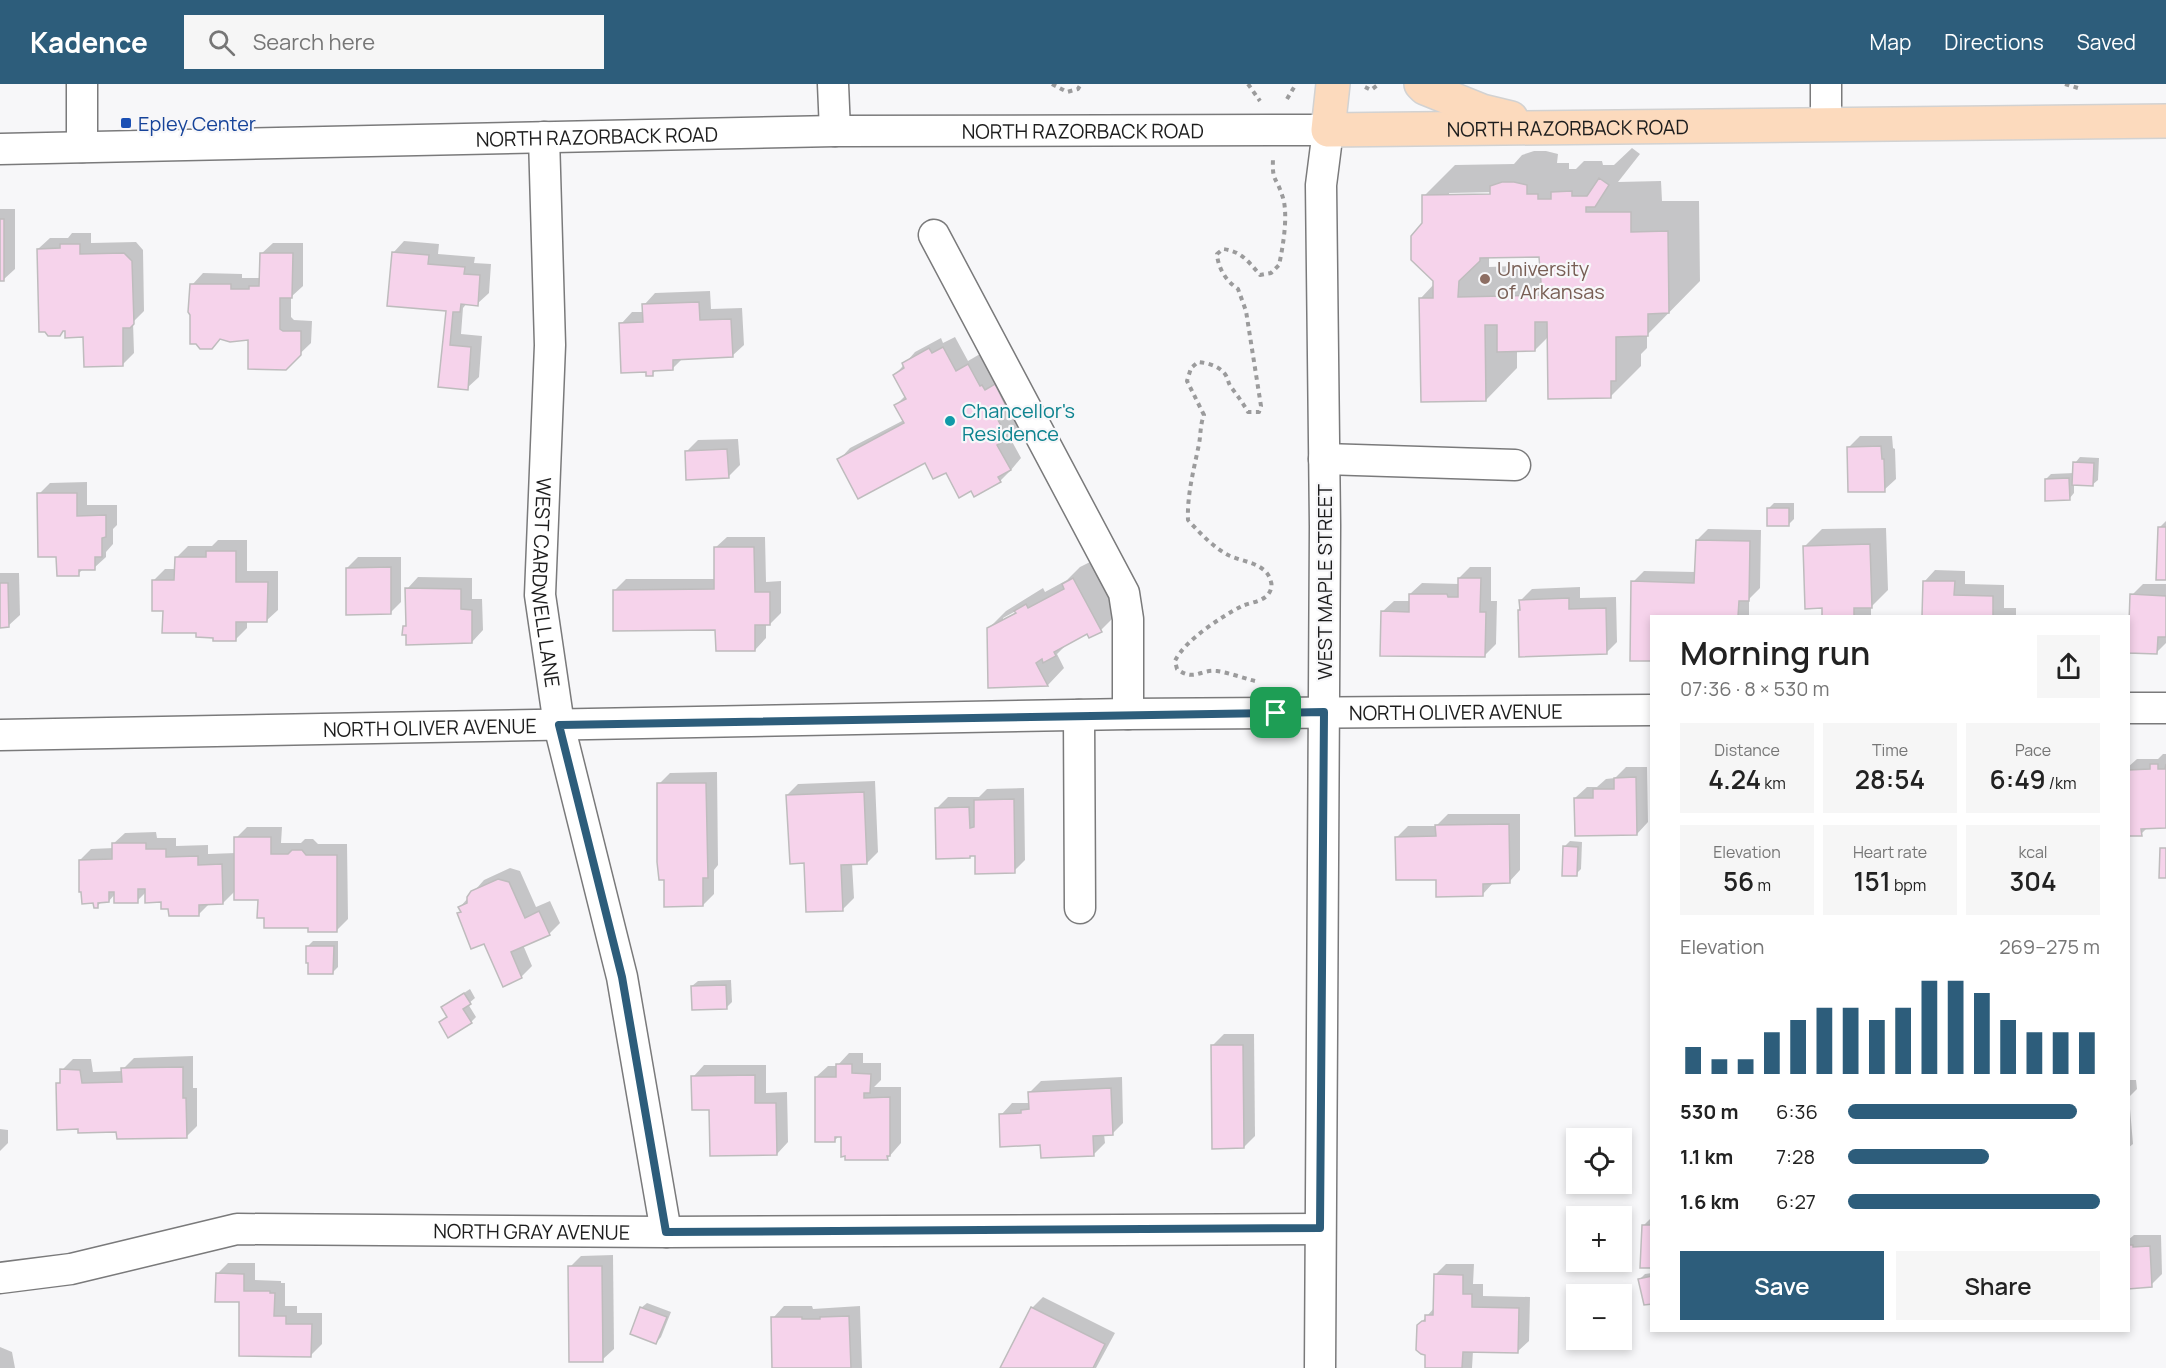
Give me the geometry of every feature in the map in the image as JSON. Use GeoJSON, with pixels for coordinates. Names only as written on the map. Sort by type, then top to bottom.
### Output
{"type":"FeatureCollection","features":[{"type":"Feature","properties":{"kind":"main road","name":"WEST MAPLE STREET"},"geometry":{"type":"LineString","coordinates":[[1328,130],[1333,84]]}},
{"type":"Feature","properties":{"kind":"main road"},"geometry":{"type":"LineString","coordinates":[[1421,84],[1425,88],[1482,111],[1551,128]]}},
{"type":"Feature","properties":{"kind":"main road","name":"NORTH RAZORBACK ROAD"},"geometry":{"type":"LineString","coordinates":[[1328,130],[2166,121]]}},
{"type":"Feature","properties":{"kind":"street"},"geometry":{"type":"LineString","coordinates":[[82,84],[82,147]]}},
{"type":"Feature","properties":{"kind":"street"},"geometry":{"type":"LineString","coordinates":[[833,84],[835,131]]}},
{"type":"Feature","properties":{"kind":"street"},"geometry":{"type":"LineString","coordinates":[[1826,84],[1826,125]]}},
{"type":"Feature","properties":{"kind":"street","name":"NORTH RAZORBACK ROAD"},"geometry":{"type":"LineString","coordinates":[[0,149],[835,131],[1328,130]]}},
{"type":"Feature","properties":{"kind":"street","name":"WEST MAPLE STREET"},"geometry":{"type":"LineString","coordinates":[[1320,1368],[1324,712],[1321,185],[1328,130]]}},
{"type":"Feature","properties":{"kind":"street","name":"WEST CARDWELL LANE"},"geometry":{"type":"LineString","coordinates":[[544,137],[550,345],[540,595],[559,725],[622,977],[666,1232]]}},
{"type":"Feature","properties":{"kind":"street"},"geometry":{"type":"LineString","coordinates":[[934,235],[1124,592],[1128,619],[1128,714]]}},
{"type":"Feature","properties":{"kind":"street"},"geometry":{"type":"LineString","coordinates":[[1324,459],[1515,465]]}},
{"type":"Feature","properties":{"kind":"street"},"geometry":{"type":"LineString","coordinates":[[2130,708],[2166,708]]}},
{"type":"Feature","properties":{"kind":"street","name":"NORTH OLIVER AVENUE"},"geometry":{"type":"LineString","coordinates":[[0,735],[1128,714],[1650,710]]}},
{"type":"Feature","properties":{"kind":"street"},"geometry":{"type":"LineString","coordinates":[[1078,715],[1080,908]]}},
{"type":"Feature","properties":{"kind":"street","name":"NORTH GRAY AVENUE"},"geometry":{"type":"LineString","coordinates":[[0,1278],[71,1269],[237,1229],[666,1232],[1320,1228]]}},
{"type":"Feature","properties":{"kind":"path"},"geometry":{"type":"LineString","coordinates":[[1052,84],[1066,92],[1078,89],[1081,84]]}},
{"type":"Feature","properties":{"kind":"path"},"geometry":{"type":"LineString","coordinates":[[1248,84],[1262,104]]}},
{"type":"Feature","properties":{"kind":"path"},"geometry":{"type":"LineString","coordinates":[[1359,84],[1371,90],[1379,84]]}},
{"type":"Feature","properties":{"kind":"path"},"geometry":{"type":"LineString","coordinates":[[1273,160],[1272,176],[1283,195],[1285,213],[1279,265],[1271,273],[1260,275],[1244,256],[1233,250],[1223,249],[1217,254],[1218,265],[1231,284],[1238,289],[1246,311],[1262,406],[1259,412],[1248,412],[1224,374],[1217,367],[1206,363],[1198,362],[1191,368],[1187,381],[1204,416],[1200,426],[1200,439],[1187,500],[1188,520],[1208,542],[1228,555],[1258,566],[1272,583],[1270,591],[1264,598],[1245,605],[1220,620],[1185,646],[1174,661],[1177,669],[1186,675],[1194,676],[1215,671],[1272,685],[1276,713]]}},
{"type":"Feature","properties":{"kind":"building"},"geometry":{"type":"Polygon","coordinates":[[[1599,178],[1609,185],[1595,207],[1586,207],[1586,212],[1631,212],[1631,232],[1668,231],[1669,313],[1648,314],[1648,336],[1616,337],[1616,381],[1611,381],[1611,398],[1548,399],[1547,322],[1535,322],[1535,351],[1497,352],[1497,325],[1485,325],[1486,401],[1421,402],[1419,298],[1433,298],[1433,281],[1411,260],[1411,236],[1422,223],[1422,195],[1490,194],[1490,186],[1502,182],[1514,182],[1527,185],[1527,194],[1538,194],[1538,199],[1551,199],[1551,192],[1572,191],[1572,196],[1587,196],[1599,178]],[[1539,257],[1480,258],[1480,261],[1459,281],[1458,297],[1542,295],[1539,257]]]}},
{"type":"Feature","properties":{"kind":"building"},"geometry":{"type":"Polygon","coordinates":[[[0,219],[4,219],[4,281],[0,281],[0,219]]]}},
{"type":"Feature","properties":{"kind":"building"},"geometry":{"type":"Polygon","coordinates":[[[60,244],[80,244],[80,254],[124,253],[132,261],[134,324],[130,328],[123,328],[123,366],[84,367],[83,337],[65,338],[65,331],[60,336],[48,336],[45,332],[39,332],[37,249],[60,248],[60,244]]]}},
{"type":"Feature","properties":{"kind":"building"},"geometry":{"type":"Polygon","coordinates":[[[392,252],[429,255],[428,264],[465,267],[464,274],[480,275],[478,306],[461,304],[460,312],[453,312],[450,345],[471,347],[468,390],[438,387],[446,311],[387,306],[392,252]]]}},
{"type":"Feature","properties":{"kind":"building"},"geometry":{"type":"Polygon","coordinates":[[[260,253],[293,253],[292,298],[280,298],[280,329],[301,331],[301,355],[286,370],[248,369],[248,340],[230,342],[220,339],[212,349],[200,349],[196,344],[190,344],[190,315],[188,312],[190,284],[231,284],[231,289],[249,289],[249,286],[259,286],[260,253]]]}},
{"type":"Feature","properties":{"kind":"building"},"geometry":{"type":"Polygon","coordinates":[[[699,302],[700,320],[731,319],[733,357],[673,360],[673,370],[653,371],[653,376],[646,376],[646,372],[621,373],[619,323],[643,322],[642,304],[699,302]]]}},
{"type":"Feature","properties":{"kind":"building","name":"Chancellor's Residence"},"geometry":{"type":"Polygon","coordinates":[[[943,347],[956,371],[968,364],[980,386],[982,385],[985,390],[995,384],[1007,408],[997,414],[999,417],[997,418],[1008,439],[997,445],[1011,470],[998,477],[1001,482],[974,497],[971,491],[959,498],[946,473],[933,479],[925,463],[858,499],[837,459],[904,423],[894,405],[906,399],[893,375],[904,368],[902,363],[929,348],[932,353],[943,347]]]}},
{"type":"Feature","properties":{"kind":"building"},"geometry":{"type":"Polygon","coordinates":[[[1881,446],[1882,459],[1884,459],[1885,492],[1848,492],[1847,447],[1881,446]]]}},
{"type":"Feature","properties":{"kind":"building"},"geometry":{"type":"Polygon","coordinates":[[[727,449],[729,478],[686,480],[685,451],[727,449]]]}},
{"type":"Feature","properties":{"kind":"building"},"geometry":{"type":"Polygon","coordinates":[[[2073,462],[2094,463],[2093,486],[2072,485],[2073,462]]]}},
{"type":"Feature","properties":{"kind":"building"},"geometry":{"type":"Polygon","coordinates":[[[2069,478],[2070,500],[2045,501],[2045,479],[2069,478]]]}},
{"type":"Feature","properties":{"kind":"building"},"geometry":{"type":"Polygon","coordinates":[[[37,493],[77,493],[77,516],[106,515],[106,537],[102,538],[102,557],[95,557],[95,570],[79,570],[79,576],[57,576],[56,557],[38,557],[37,493]]]}},
{"type":"Feature","properties":{"kind":"building"},"geometry":{"type":"Polygon","coordinates":[[[1767,508],[1789,508],[1789,526],[1767,526],[1767,508]]]}},
{"type":"Feature","properties":{"kind":"building"},"geometry":{"type":"Polygon","coordinates":[[[2158,527],[2166,527],[2166,580],[2156,580],[2158,527]]]}},
{"type":"Feature","properties":{"kind":"building"},"geometry":{"type":"Polygon","coordinates":[[[1696,540],[1750,541],[1749,601],[1739,601],[1738,615],[1650,615],[1650,661],[1630,661],[1631,581],[1694,583],[1696,540]]]}},
{"type":"Feature","properties":{"kind":"building"},"geometry":{"type":"Polygon","coordinates":[[[1870,544],[1872,608],[1854,608],[1854,615],[1822,615],[1822,608],[1805,609],[1803,546],[1870,544]]]}},
{"type":"Feature","properties":{"kind":"building"},"geometry":{"type":"Polygon","coordinates":[[[714,547],[754,547],[755,592],[770,592],[770,625],[755,625],[755,651],[716,651],[715,630],[613,631],[613,590],[714,589],[714,547]]]}},
{"type":"Feature","properties":{"kind":"building"},"geometry":{"type":"Polygon","coordinates":[[[206,551],[236,551],[236,582],[268,582],[267,622],[236,622],[236,641],[213,641],[213,638],[196,637],[196,633],[162,633],[163,611],[152,611],[152,580],[174,580],[175,557],[206,557],[206,551]]]}},
{"type":"Feature","properties":{"kind":"building"},"geometry":{"type":"Polygon","coordinates":[[[391,567],[391,614],[346,615],[346,568],[391,567]]]}},
{"type":"Feature","properties":{"kind":"building"},"geometry":{"type":"Polygon","coordinates":[[[1073,578],[1102,632],[1089,638],[1087,634],[1054,652],[1056,656],[1043,663],[1042,659],[1036,663],[1048,686],[988,688],[987,628],[1016,613],[1014,611],[1026,604],[1028,608],[1064,589],[1062,584],[1073,578]]]}},
{"type":"Feature","properties":{"kind":"building"},"geometry":{"type":"Polygon","coordinates":[[[1458,578],[1481,578],[1480,612],[1486,612],[1485,657],[1380,656],[1381,611],[1409,612],[1409,594],[1447,594],[1448,597],[1458,597],[1458,578]]]}},
{"type":"Feature","properties":{"kind":"building"},"geometry":{"type":"Polygon","coordinates":[[[1923,581],[1955,581],[1954,595],[1993,596],[1993,615],[1922,615],[1923,581]]]}},
{"type":"Feature","properties":{"kind":"building"},"geometry":{"type":"Polygon","coordinates":[[[0,583],[8,583],[9,627],[0,628],[0,583]]]}},
{"type":"Feature","properties":{"kind":"building"},"geometry":{"type":"Polygon","coordinates":[[[405,588],[461,589],[461,609],[472,610],[472,643],[406,645],[406,635],[402,635],[403,626],[406,626],[405,588]]]}},
{"type":"Feature","properties":{"kind":"building"},"geometry":{"type":"Polygon","coordinates":[[[2130,594],[2166,596],[2166,637],[2158,637],[2157,654],[2130,653],[2130,594]]]}},
{"type":"Feature","properties":{"kind":"building"},"geometry":{"type":"Polygon","coordinates":[[[1569,598],[1569,609],[1606,608],[1607,654],[1519,657],[1519,600],[1569,598]]]}},
{"type":"Feature","properties":{"kind":"building"},"geometry":{"type":"Polygon","coordinates":[[[2150,764],[2158,764],[2158,769],[2165,769],[2166,764],[2166,828],[2141,829],[2142,836],[2130,836],[2130,770],[2150,769],[2150,764]]]}},
{"type":"Feature","properties":{"kind":"building"},"geometry":{"type":"Polygon","coordinates":[[[1636,777],[1637,835],[1575,836],[1574,798],[1593,798],[1593,789],[1614,789],[1614,778],[1636,777]]]}},
{"type":"Feature","properties":{"kind":"building"},"geometry":{"type":"Polygon","coordinates":[[[657,783],[706,783],[708,878],[703,878],[703,906],[664,907],[664,880],[659,880],[657,862],[657,783]]]}},
{"type":"Feature","properties":{"kind":"building"},"geometry":{"type":"Polygon","coordinates":[[[864,792],[867,864],[841,865],[843,911],[806,912],[804,863],[790,864],[786,795],[864,792]]]}},
{"type":"Feature","properties":{"kind":"building"},"geometry":{"type":"Polygon","coordinates":[[[1014,799],[1015,873],[975,874],[975,856],[936,859],[935,808],[969,807],[970,828],[974,827],[974,800],[1014,799]]]}},
{"type":"Feature","properties":{"kind":"building"},"geometry":{"type":"Polygon","coordinates":[[[1509,824],[1510,883],[1483,884],[1483,896],[1436,897],[1436,880],[1396,880],[1395,837],[1436,836],[1435,825],[1509,824]]]}},
{"type":"Feature","properties":{"kind":"building"},"geometry":{"type":"Polygon","coordinates":[[[234,837],[271,837],[271,854],[288,854],[292,850],[302,850],[306,855],[337,855],[337,932],[308,932],[308,928],[264,928],[264,918],[257,918],[258,900],[234,900],[234,837]]]}},
{"type":"Feature","properties":{"kind":"building"},"geometry":{"type":"Polygon","coordinates":[[[112,843],[146,843],[146,849],[166,849],[166,857],[198,856],[198,865],[222,864],[223,904],[199,905],[199,916],[169,916],[168,909],[161,909],[161,902],[145,903],[145,889],[138,889],[138,903],[114,903],[114,892],[109,892],[109,902],[98,903],[98,908],[94,908],[93,903],[82,904],[81,892],[79,892],[79,860],[112,859],[112,843]]]}},
{"type":"Feature","properties":{"kind":"building"},"geometry":{"type":"Polygon","coordinates":[[[1563,846],[1578,847],[1577,876],[1562,876],[1563,846]]]}},
{"type":"Feature","properties":{"kind":"building"},"geometry":{"type":"Polygon","coordinates":[[[2160,848],[2166,848],[2166,878],[2159,878],[2160,848]]]}},
{"type":"Feature","properties":{"kind":"building"},"geometry":{"type":"Polygon","coordinates":[[[498,879],[509,882],[525,918],[539,911],[550,935],[511,952],[522,978],[503,987],[484,944],[471,949],[457,913],[461,912],[458,907],[467,903],[467,897],[471,891],[498,879]]]}},
{"type":"Feature","properties":{"kind":"building"},"geometry":{"type":"Polygon","coordinates":[[[306,946],[334,946],[333,974],[308,974],[306,946]]]}},
{"type":"Feature","properties":{"kind":"building"},"geometry":{"type":"Polygon","coordinates":[[[726,985],[727,1009],[692,1010],[691,986],[726,985]]]}},
{"type":"Feature","properties":{"kind":"building"},"geometry":{"type":"Polygon","coordinates":[[[464,993],[471,1004],[463,1009],[472,1023],[448,1038],[439,1022],[447,1017],[441,1007],[464,993]]]}},
{"type":"Feature","properties":{"kind":"building"},"geometry":{"type":"Polygon","coordinates":[[[1211,1045],[1243,1045],[1244,1148],[1212,1149],[1211,1045]]]}},
{"type":"Feature","properties":{"kind":"building"},"geometry":{"type":"Polygon","coordinates":[[[836,1064],[852,1064],[852,1073],[871,1074],[870,1093],[864,1093],[864,1098],[890,1097],[890,1156],[887,1156],[888,1160],[845,1160],[845,1156],[841,1157],[841,1137],[835,1137],[835,1142],[815,1142],[815,1077],[836,1077],[836,1064]]]}},
{"type":"Feature","properties":{"kind":"building"},"geometry":{"type":"Polygon","coordinates":[[[183,1067],[187,1138],[117,1139],[116,1132],[78,1133],[78,1129],[57,1130],[56,1083],[60,1083],[60,1069],[80,1070],[82,1083],[122,1082],[121,1068],[183,1067]]]}},
{"type":"Feature","properties":{"kind":"building"},"geometry":{"type":"Polygon","coordinates":[[[755,1075],[755,1103],[776,1103],[777,1155],[710,1156],[709,1110],[692,1110],[691,1076],[755,1075]]]}},
{"type":"Feature","properties":{"kind":"building"},"geometry":{"type":"Polygon","coordinates":[[[1111,1088],[1113,1135],[1093,1136],[1094,1156],[1041,1158],[1040,1145],[1000,1147],[999,1114],[1021,1113],[1021,1110],[1029,1109],[1028,1092],[1111,1088]]]}},
{"type":"Feature","properties":{"kind":"building"},"geometry":{"type":"Polygon","coordinates":[[[1642,1225],[1650,1225],[1650,1268],[1640,1268],[1642,1225]]]}},
{"type":"Feature","properties":{"kind":"building"},"geometry":{"type":"Polygon","coordinates":[[[2130,1245],[2133,1247],[2150,1246],[2152,1287],[2130,1289],[2130,1245]]]}},
{"type":"Feature","properties":{"kind":"building"},"geometry":{"type":"Polygon","coordinates":[[[568,1266],[602,1266],[603,1362],[569,1362],[568,1266]]]}},
{"type":"Feature","properties":{"kind":"building"},"geometry":{"type":"Polygon","coordinates":[[[216,1273],[244,1274],[244,1291],[275,1293],[274,1316],[286,1316],[286,1324],[312,1324],[311,1357],[239,1356],[239,1302],[215,1302],[216,1273]]]}},
{"type":"Feature","properties":{"kind":"building"},"geometry":{"type":"Polygon","coordinates":[[[1434,1274],[1463,1275],[1463,1294],[1472,1294],[1472,1307],[1519,1308],[1518,1353],[1463,1352],[1462,1368],[1425,1368],[1425,1355],[1416,1350],[1417,1325],[1425,1321],[1425,1315],[1433,1315],[1434,1274]]]}},
{"type":"Feature","properties":{"kind":"building"},"geometry":{"type":"Polygon","coordinates":[[[1650,1276],[1650,1304],[1644,1305],[1638,1279],[1650,1276]]]}},
{"type":"Feature","properties":{"kind":"building"},"geometry":{"type":"Polygon","coordinates":[[[640,1307],[667,1317],[656,1344],[630,1334],[640,1307]]]}},
{"type":"Feature","properties":{"kind":"building"},"geometry":{"type":"Polygon","coordinates":[[[1031,1307],[1105,1344],[1093,1368],[1000,1368],[1031,1307]]]}},
{"type":"Feature","properties":{"kind":"building"},"geometry":{"type":"Polygon","coordinates":[[[849,1316],[851,1368],[772,1368],[771,1317],[820,1319],[820,1317],[849,1316]]]}},
{"type":"Feature","properties":{"kind":"place","name":"Epley Center"},"geometry":{"type":"Point","coordinates":[126,123]}},
{"type":"Feature","properties":{"kind":"place","name":"University of Arkansas"},"geometry":{"type":"Point","coordinates":[1485,279]}},
{"type":"Feature","properties":{"kind":"place","name":"Chancellor's Residence"},"geometry":{"type":"Point","coordinates":[950,421]}},
{"type":"Feature","properties":{"kind":"route"},"geometry":{"type":"LineString","coordinates":[[1324,712],[1320,1228],[666,1232],[622,977],[559,725],[1276,713],[1324,712]]}}]}
